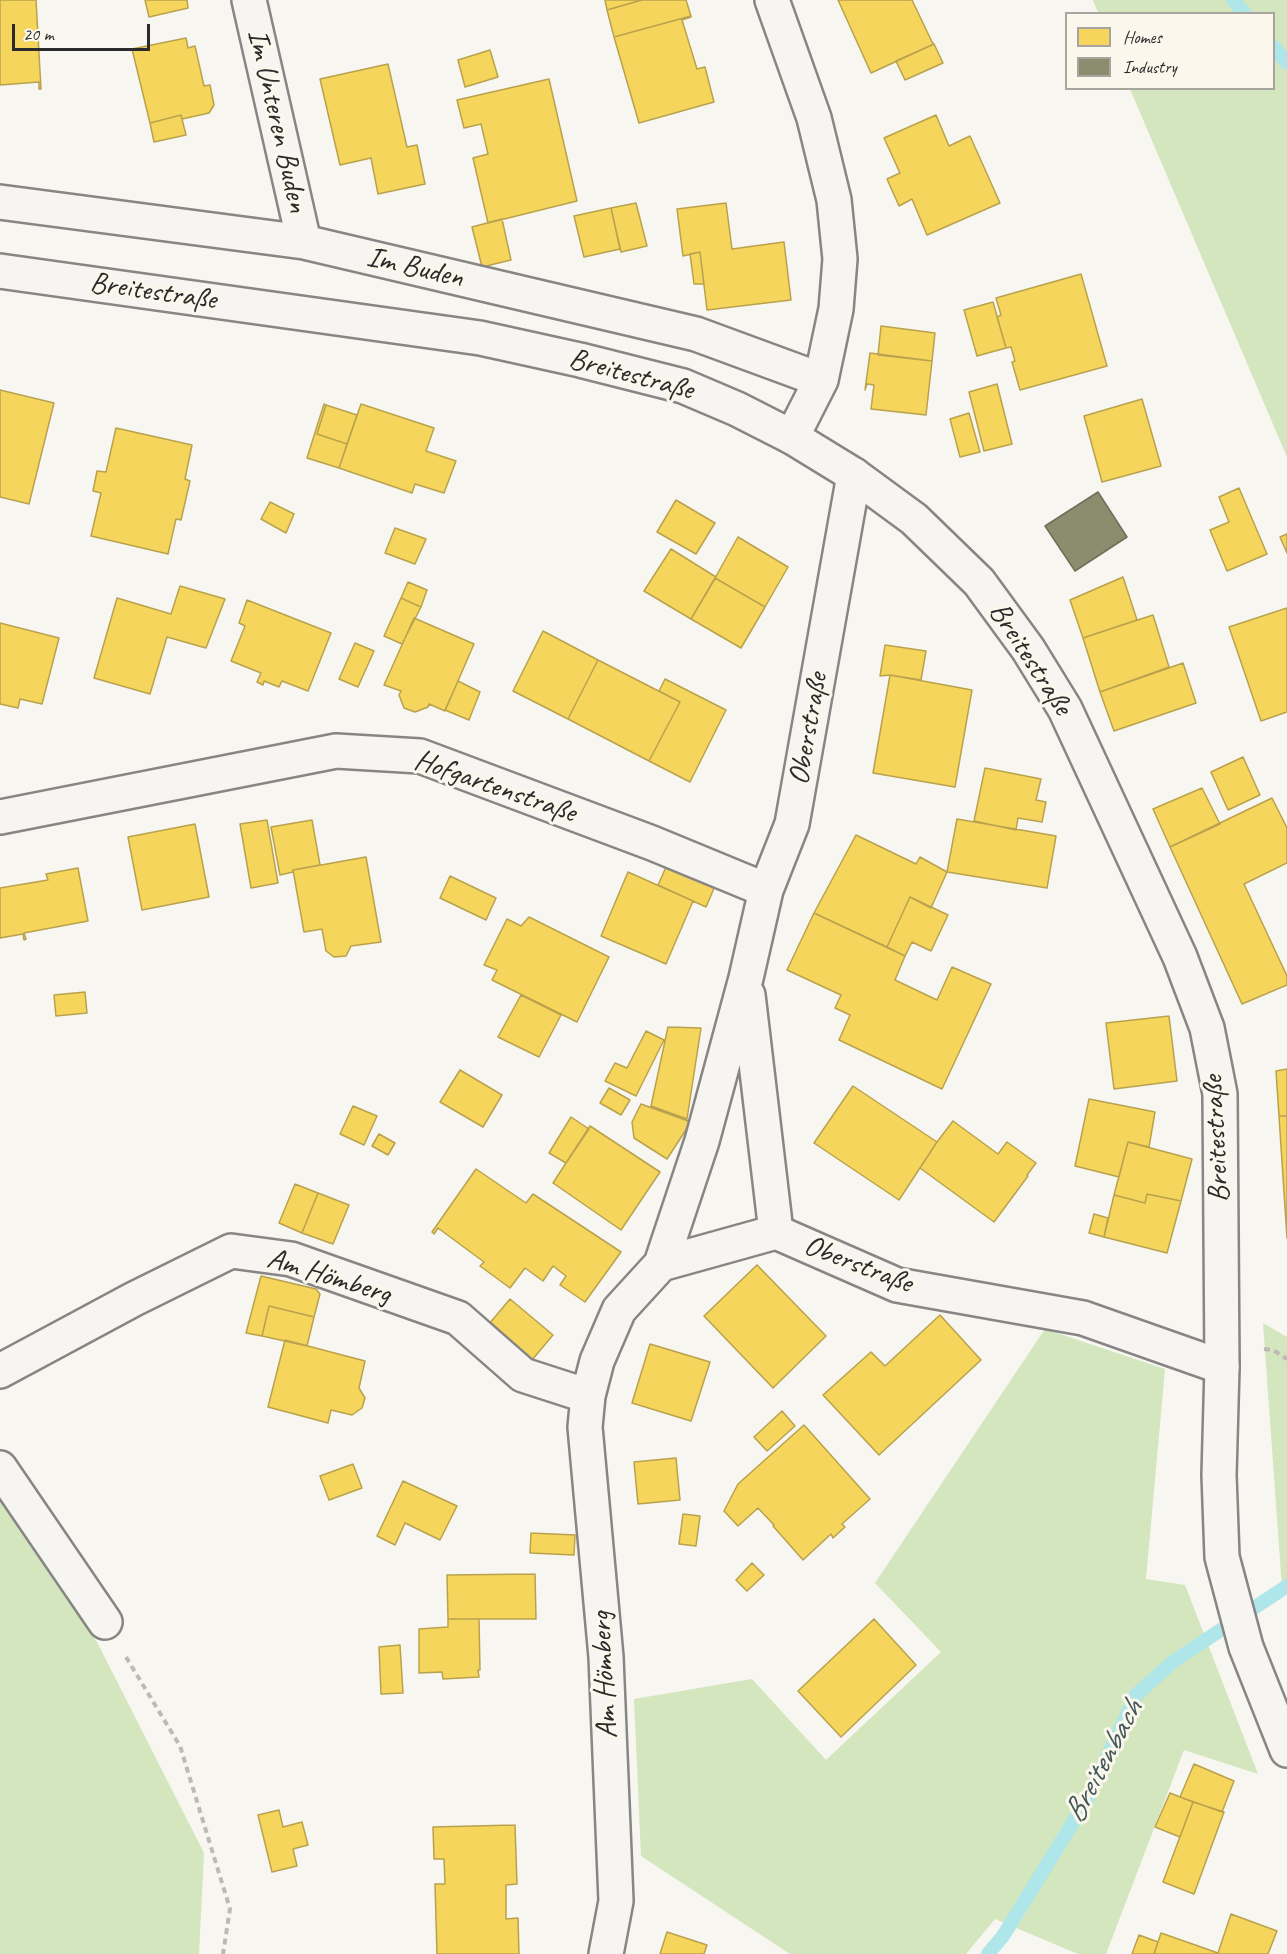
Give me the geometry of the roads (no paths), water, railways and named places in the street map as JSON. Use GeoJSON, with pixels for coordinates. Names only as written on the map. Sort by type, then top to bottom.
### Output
{"type":"FeatureCollection","features":[{"type":"Feature","properties":{"kind":"street","name":"Im Unteren Buden"},"geometry":{"type":"LineString","coordinates":[[249,0],[304,242]]}},
{"type":"Feature","properties":{"kind":"street"},"geometry":{"type":"LineString","coordinates":[[772,0],[814,118],[834,200],[840,259],[836,309],[820,380],[792,437]]}},
{"type":"Feature","properties":{"kind":"street","name":"Im Buden"},"geometry":{"type":"LineString","coordinates":[[0,202],[304,242],[696,334],[820,380]]}},
{"type":"Feature","properties":{"kind":"street","name":"Breitestraße"},"geometry":{"type":"LineString","coordinates":[[0,271],[480,338],[683,386],[737,409],[792,437],[854,475],[914,519],[979,582],[1028,649],[1065,709],[1180,957],[1207,1028],[1220,1094],[1222,1367],[1219,1475],[1222,1557],[1246,1647],[1287,1750]]}},
{"type":"Feature","properties":{"kind":"street","name":"Oberstraße"},"geometry":{"type":"LineString","coordinates":[[661,1264],[702,1141],[746,978],[766,890],[792,824],[854,475]]}},
{"type":"Feature","properties":{"kind":"street","name":"Hofgartenstraße"},"geometry":{"type":"LineString","coordinates":[[0,817],[336,752],[420,756],[651,843],[766,890]]}},
{"type":"Feature","properties":{"kind":"street","name":"Oberstraße"},"geometry":{"type":"LineString","coordinates":[[746,978],[776,1232],[897,1286],[1083,1318],[1222,1367]]}},
{"type":"Feature","properties":{"kind":"street"},"geometry":{"type":"LineString","coordinates":[[661,1264],[776,1232]]}},
{"type":"Feature","properties":{"kind":"street","name":"Am Hömberg"},"geometry":{"type":"LineString","coordinates":[[0,1371],[134,1299],[231,1251],[291,1259],[458,1318],[523,1375],[588,1396]]}},
{"type":"Feature","properties":{"kind":"street","name":"Am Hömberg"},"geometry":{"type":"LineString","coordinates":[[606,1954],[616,1901],[606,1657],[585,1427],[588,1396],[597,1361],[620,1310],[661,1264]]}},
{"type":"Feature","properties":{"kind":"street"},"geometry":{"type":"LineString","coordinates":[[0,1468],[105,1622]]}},
{"type":"Feature","properties":{"kind":"waterway","name":"Breitenbach"},"geometry":{"type":"LineString","coordinates":[[1233,0],[1243,12]]}},
{"type":"Feature","properties":{"kind":"waterway","name":"Breitenbach"},"geometry":{"type":"LineString","coordinates":[[1275,48],[1287,63]]}},
{"type":"Feature","properties":{"kind":"waterway","name":"Breitenbach"},"geometry":{"type":"LineString","coordinates":[[988,1954],[1003,1936],[1088,1798],[1136,1695],[1174,1661],[1287,1586]]}}]}
